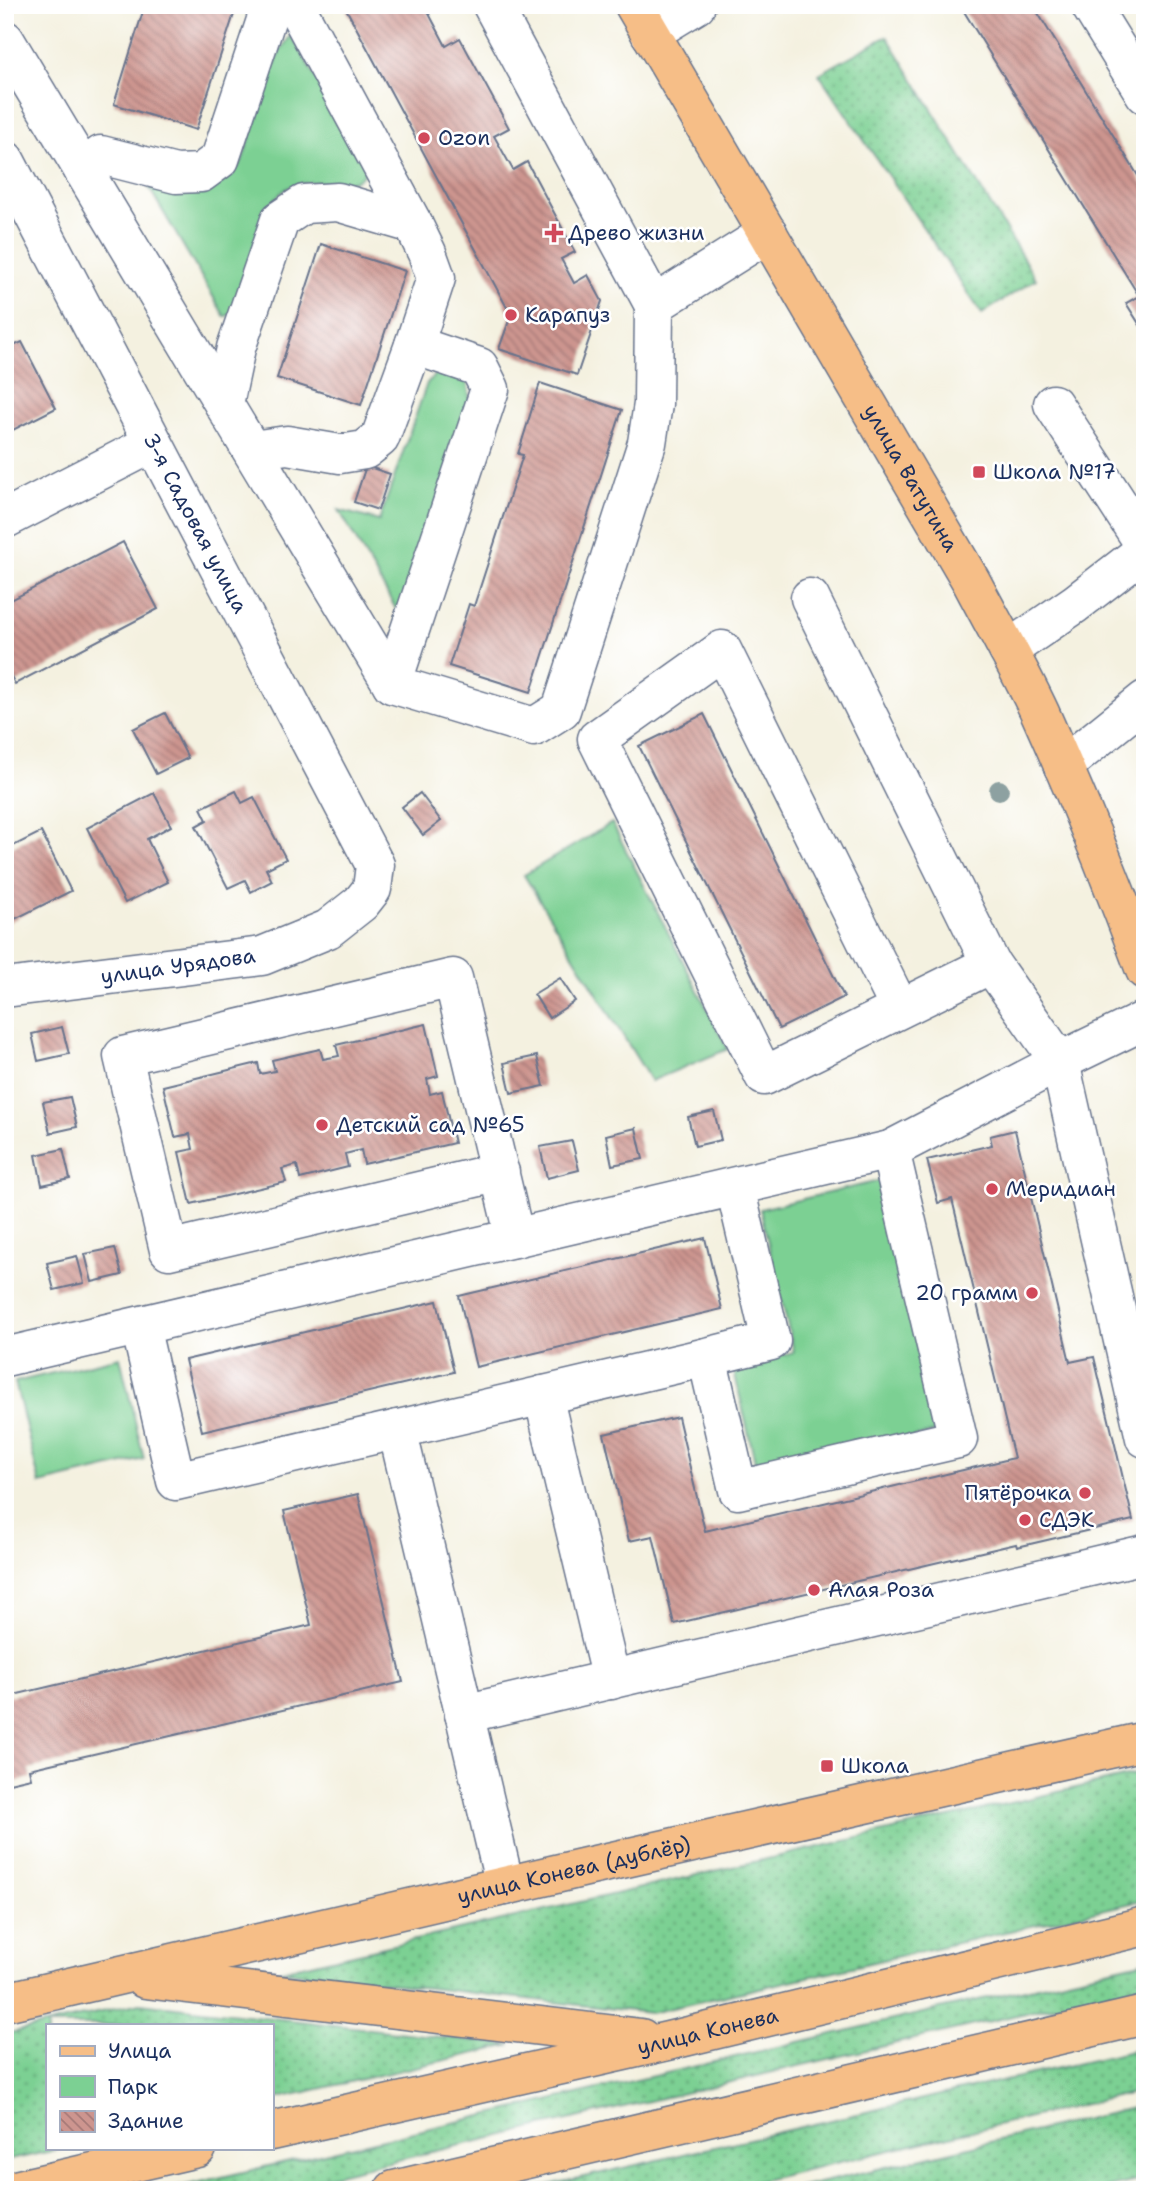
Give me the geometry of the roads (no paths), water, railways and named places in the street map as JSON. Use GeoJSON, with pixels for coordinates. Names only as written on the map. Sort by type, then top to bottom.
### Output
{"type":"FeatureCollection","features":[{"type":"Feature","properties":{"kind":"main road","name":"улица Ватутина"},"geometry":{"type":"LineString","coordinates":[[642,19],[971,581],[1008,650],[1039,711],[1098,844],[1145,970]]}},
{"type":"Feature","properties":{"kind":"main road","name":"улица Конева (дублёр)"},"geometry":{"type":"LineString","coordinates":[[5,2002],[1145,1741]]}},
{"type":"Feature","properties":{"kind":"main road","name":"улица Конева"},"geometry":{"type":"LineString","coordinates":[[273,2131],[668,2041],[1145,1926]]}},
{"type":"Feature","properties":{"kind":"main road"},"geometry":{"type":"LineString","coordinates":[[120,1976],[668,2041]]}},
{"type":"Feature","properties":{"kind":"main road"},"geometry":{"type":"LineString","coordinates":[[394,2190],[1145,2015]]}},
{"type":"Feature","properties":{"kind":"main road"},"geometry":{"type":"LineString","coordinates":[[15,2190],[188,2150]]}},
{"type":"Feature","properties":{"kind":"street"},"geometry":{"type":"LineString","coordinates":[[83,170],[101,155],[176,174],[201,173],[220,159],[271,5]]}},
{"type":"Feature","properties":{"kind":"street"},"geometry":{"type":"LineString","coordinates":[[252,450],[287,445],[340,454],[365,450],[380,438],[436,278],[413,224],[295,5]]}},
{"type":"Feature","properties":{"kind":"street"},"geometry":{"type":"LineString","coordinates":[[5,40],[392,684],[534,727],[561,710],[648,443],[653,404],[654,305],[492,5]]}},
{"type":"Feature","properties":{"kind":"street"},"geometry":{"type":"LineString","coordinates":[[642,19],[696,5]]}},
{"type":"Feature","properties":{"kind":"street"},"geometry":{"type":"LineString","coordinates":[[1090,5],[1145,94]]}},
{"type":"Feature","properties":{"kind":"street","name":"3-я Садовая улица"},"geometry":{"type":"LineString","coordinates":[[5,160],[375,865],[372,889]]}},
{"type":"Feature","properties":{"kind":"street"},"geometry":{"type":"LineString","coordinates":[[224,404],[236,348],[280,220],[304,204],[338,202],[413,224]]}},
{"type":"Feature","properties":{"kind":"street"},"geometry":{"type":"LineString","coordinates":[[654,305],[768,233]]}},
{"type":"Feature","properties":{"kind":"street"},"geometry":{"type":"LineString","coordinates":[[392,684],[490,389],[479,367],[414,345]]}},
{"type":"Feature","properties":{"kind":"street"},"geometry":{"type":"LineString","coordinates":[[1008,650],[1075,604],[1145,547],[1053,404]]}},
{"type":"Feature","properties":{"kind":"street"},"geometry":{"type":"LineString","coordinates":[[5,519],[153,443]]}},
{"type":"Feature","properties":{"kind":"street"},"geometry":{"type":"LineString","coordinates":[[810,598],[991,964],[1059,1062],[1145,1438]]}},
{"type":"Feature","properties":{"kind":"street"},"geometry":{"type":"LineString","coordinates":[[900,1009],[722,650],[597,739],[764,1076],[900,1009],[991,964]]}},
{"type":"Feature","properties":{"kind":"street"},"geometry":{"type":"LineString","coordinates":[[1063,766],[1145,700]]}},
{"type":"Feature","properties":{"kind":"street","name":"улица Урядова"},"geometry":{"type":"LineString","coordinates":[[5,988],[262,956],[328,929],[361,903],[372,889]]}},
{"type":"Feature","properties":{"kind":"street"},"geometry":{"type":"LineString","coordinates":[[500,1172],[169,1250],[123,1056],[453,978],[500,1172],[515,1238]]}},
{"type":"Feature","properties":{"kind":"street"},"geometry":{"type":"LineString","coordinates":[[5,1357],[890,1150],[1145,1020]]}},
{"type":"Feature","properties":{"kind":"street"},"geometry":{"type":"LineString","coordinates":[[706,1357],[738,1490],[958,1438],[890,1150]]}},
{"type":"Feature","properties":{"kind":"street"},"geometry":{"type":"LineString","coordinates":[[140,1326],[176,1481],[771,1341],[735,1187]]}},
{"type":"Feature","properties":{"kind":"street"},"geometry":{"type":"LineString","coordinates":[[543,1395],[611,1679]]}},
{"type":"Feature","properties":{"kind":"street"},"geometry":{"type":"LineString","coordinates":[[397,1429],[505,1886]]}},
{"type":"Feature","properties":{"kind":"street"},"geometry":{"type":"LineString","coordinates":[[464,1714],[1145,1554]]}},
{"type":"Feature","properties":{"kind":"place","name":"Ozon"},"geometry":{"type":"Point","coordinates":[424,138]}},
{"type":"Feature","properties":{"kind":"place","name":"Древо жизни"},"geometry":{"type":"Point","coordinates":[554,233]}},
{"type":"Feature","properties":{"kind":"place","name":"Карапуз"},"geometry":{"type":"Point","coordinates":[511,315]}},
{"type":"Feature","properties":{"kind":"place","name":"Школа №17"},"geometry":{"type":"Point","coordinates":[979,472]}},
{"type":"Feature","properties":{"kind":"place","name":"Детский сад №65"},"geometry":{"type":"Point","coordinates":[322,1125]}},
{"type":"Feature","properties":{"kind":"place","name":"Меридиан"},"geometry":{"type":"Point","coordinates":[992,1189]}},
{"type":"Feature","properties":{"kind":"place","name":"20 грамм"},"geometry":{"type":"Point","coordinates":[1032,1293]}},
{"type":"Feature","properties":{"kind":"place","name":"Пятёрочка"},"geometry":{"type":"Point","coordinates":[1085,1493]}},
{"type":"Feature","properties":{"kind":"place","name":"СДЭК"},"geometry":{"type":"Point","coordinates":[1025,1520]}},
{"type":"Feature","properties":{"kind":"place","name":"Алая Роза"},"geometry":{"type":"Point","coordinates":[814,1590]}},
{"type":"Feature","properties":{"kind":"place","name":"Школа"},"geometry":{"type":"Point","coordinates":[827,1766]}}]}
